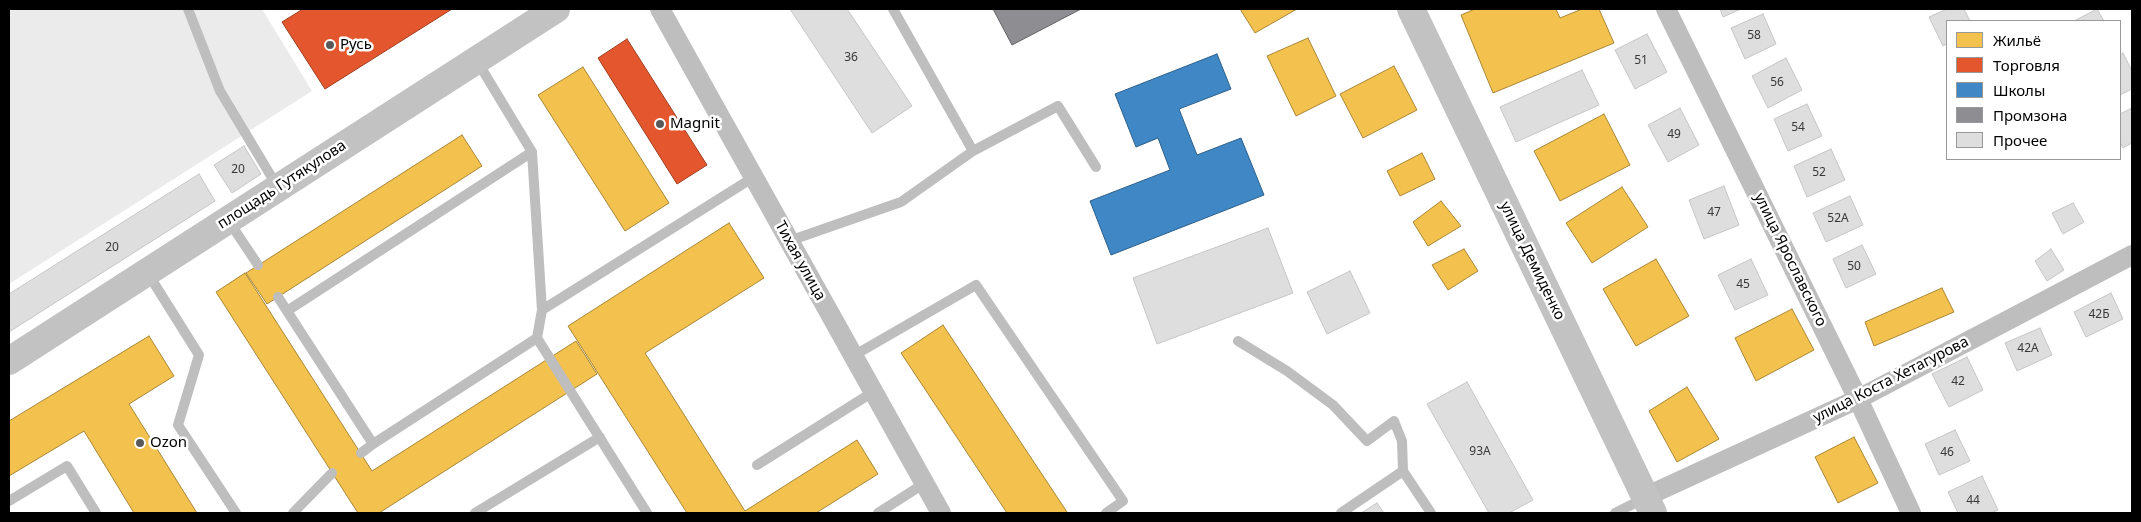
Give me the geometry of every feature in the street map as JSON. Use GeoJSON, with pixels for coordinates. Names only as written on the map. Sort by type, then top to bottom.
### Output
{"type":"FeatureCollection","features":[{"type":"Feature","properties":{"kind":"street","name":"площадь Гутякулова"},"geometry":{"type":"LineString","coordinates":[[9,361],[556,9]]}},
{"type":"Feature","properties":{"kind":"street","name":"Тихая улица"},"geometry":{"type":"LineString","coordinates":[[660,9],[941,513]]}},
{"type":"Feature","properties":{"kind":"street","name":"улица Демиденко"},"geometry":{"type":"LineString","coordinates":[[1411,9],[1649,505]]}},
{"type":"Feature","properties":{"kind":"street","name":"улица Ярославского"},"geometry":{"type":"LineString","coordinates":[[1666,9],[1858,399],[1910,513]]}},
{"type":"Feature","properties":{"kind":"street","name":"улица Коста Хетагурова"},"geometry":{"type":"LineString","coordinates":[[1649,505],[1858,399],[2132,255]]}},
{"type":"Feature","properties":{"kind":"lane"},"geometry":{"type":"LineString","coordinates":[[188,9],[220,90],[278,187]]}},
{"type":"Feature","properties":{"kind":"lane"},"geometry":{"type":"LineString","coordinates":[[893,9],[973,151]]}},
{"type":"Feature","properties":{"kind":"lane"},"geometry":{"type":"LineString","coordinates":[[477,60],[532,152],[542,310],[538,338],[646,513]]}},
{"type":"Feature","properties":{"kind":"lane"},"geometry":{"type":"LineString","coordinates":[[789,241],[901,202],[973,151],[1058,106],[1096,167]]}},
{"type":"Feature","properties":{"kind":"lane"},"geometry":{"type":"LineString","coordinates":[[287,311],[532,152]]}},
{"type":"Feature","properties":{"kind":"lane"},"geometry":{"type":"LineString","coordinates":[[542,310],[754,177]]}},
{"type":"Feature","properties":{"kind":"lane"},"geometry":{"type":"LineString","coordinates":[[228,220],[258,265]]}},
{"type":"Feature","properties":{"kind":"lane"},"geometry":{"type":"LineString","coordinates":[[147,272],[198,355],[178,425],[236,513]]}},
{"type":"Feature","properties":{"kind":"lane"},"geometry":{"type":"LineString","coordinates":[[853,356],[976,285],[1123,502],[1106,513]]}},
{"type":"Feature","properties":{"kind":"lane"},"geometry":{"type":"LineString","coordinates":[[278,297],[373,444]]}},
{"type":"Feature","properties":{"kind":"lane"},"geometry":{"type":"LineString","coordinates":[[361,453],[538,338]]}},
{"type":"Feature","properties":{"kind":"lane"},"geometry":{"type":"LineString","coordinates":[[1238,341],[1287,371],[1333,405],[1367,441],[1394,421],[1402,442],[1403,471],[1431,513]]}},
{"type":"Feature","properties":{"kind":"lane"},"geometry":{"type":"LineString","coordinates":[[757,465],[872,392]]}},
{"type":"Feature","properties":{"kind":"lane"},"geometry":{"type":"LineString","coordinates":[[475,513],[600,437]]}},
{"type":"Feature","properties":{"kind":"lane"},"geometry":{"type":"LineString","coordinates":[[9,501],[67,466],[96,513]]}},
{"type":"Feature","properties":{"kind":"lane"},"geometry":{"type":"LineString","coordinates":[[1341,513],[1403,471]]}},
{"type":"Feature","properties":{"kind":"lane"},"geometry":{"type":"LineString","coordinates":[[293,513],[332,473]]}},
{"type":"Feature","properties":{"kind":"lane"},"geometry":{"type":"LineString","coordinates":[[878,513],[925,483]]}},
{"type":"Feature","properties":{"kind":"lane"},"geometry":{"type":"LineString","coordinates":[[1615,513],[1649,505]]}},
{"type":"Feature","properties":{"kind":"shaded area"},"geometry":{"type":"Polygon","coordinates":[[[9,9],[262,9],[312,91],[9,284],[9,9]]]}},
{"type":"Feature","properties":{"kind":"building: Жильё"},"geometry":{"type":"Polygon","coordinates":[[[1240,9],[1297,9],[1255,33],[1240,9]]]}},
{"type":"Feature","properties":{"kind":"building: Жильё"},"geometry":{"type":"Polygon","coordinates":[[[1475,9],[1556,9],[1560,18],[1582,9],[1599,9],[1614,43],[1493,93],[1461,15],[1475,9]]]}},
{"type":"Feature","properties":{"kind":"building: Жильё"},"geometry":{"type":"Polygon","coordinates":[[[1308,38],[1336,96],[1296,116],[1267,56],[1308,38]]]}},
{"type":"Feature","properties":{"kind":"building: Жильё"},"geometry":{"type":"Polygon","coordinates":[[[1394,66],[1417,110],[1363,138],[1340,94],[1394,66]]]}},
{"type":"Feature","properties":{"kind":"building: Жильё"},"geometry":{"type":"Polygon","coordinates":[[[583,67],[669,203],[625,231],[538,95],[583,67]]]}},
{"type":"Feature","properties":{"kind":"building: Жильё"},"geometry":{"type":"Polygon","coordinates":[[[1604,114],[1630,165],[1560,201],[1534,151],[1604,114]]]}},
{"type":"Feature","properties":{"kind":"building: Жильё"},"geometry":{"type":"Polygon","coordinates":[[[462,135],[482,166],[267,304],[246,273],[462,135]]]}},
{"type":"Feature","properties":{"kind":"building: Жильё"},"geometry":{"type":"Polygon","coordinates":[[[1422,153],[1435,179],[1400,196],[1387,171],[1422,153]]]}},
{"type":"Feature","properties":{"kind":"building: Жильё"},"geometry":{"type":"Polygon","coordinates":[[[1622,187],[1648,227],[1592,263],[1566,223],[1622,187]]]}},
{"type":"Feature","properties":{"kind":"building: Жильё"},"geometry":{"type":"Polygon","coordinates":[[[1441,201],[1461,226],[1428,246],[1413,222],[1441,201]]]}},
{"type":"Feature","properties":{"kind":"building: Жильё"},"geometry":{"type":"Polygon","coordinates":[[[729,223],[764,278],[645,353],[745,511],[857,440],[878,474],[816,513],[687,513],[568,326],[729,223]]]}},
{"type":"Feature","properties":{"kind":"building: Жильё"},"geometry":{"type":"Polygon","coordinates":[[[1464,249],[1478,271],[1448,290],[1432,265],[1464,249]]]}},
{"type":"Feature","properties":{"kind":"building: Жильё"},"geometry":{"type":"Polygon","coordinates":[[[1656,259],[1689,316],[1636,346],[1603,289],[1656,259]]]}},
{"type":"Feature","properties":{"kind":"building: Жильё"},"geometry":{"type":"Polygon","coordinates":[[[245,273],[372,471],[576,341],[597,374],[379,513],[358,513],[216,292],[245,273]]]}},
{"type":"Feature","properties":{"kind":"building: Жильё"},"geometry":{"type":"Polygon","coordinates":[[[1942,288],[1954,312],[1874,346],[1865,322],[1942,288]]]}},
{"type":"Feature","properties":{"kind":"building: Жильё"},"geometry":{"type":"Polygon","coordinates":[[[1792,309],[1814,350],[1756,381],[1735,338],[1792,309]]]}},
{"type":"Feature","properties":{"kind":"building: Жильё"},"geometry":{"type":"Polygon","coordinates":[[[943,325],[1067,512],[1007,513],[901,353],[943,325]]]}},
{"type":"Feature","properties":{"kind":"building: Жильё"},"geometry":{"type":"Polygon","coordinates":[[[149,336],[174,376],[129,404],[197,513],[134,513],[84,431],[9,476],[9,421],[149,336]]]}},
{"type":"Feature","properties":{"kind":"building: Жильё"},"geometry":{"type":"Polygon","coordinates":[[[1687,387],[1719,439],[1677,462],[1649,411],[1687,387]]]}},
{"type":"Feature","properties":{"kind":"building: Жильё"},"geometry":{"type":"Polygon","coordinates":[[[1854,437],[1878,483],[1838,503],[1815,457],[1854,437]]]}},
{"type":"Feature","properties":{"kind":"building: Торговля"},"geometry":{"type":"Polygon","coordinates":[[[303,9],[452,9],[325,89],[282,22],[303,9]]]}},
{"type":"Feature","properties":{"kind":"building: Торговля","name":"Magnit"},"geometry":{"type":"Polygon","coordinates":[[[627,39],[707,165],[677,184],[598,58],[627,39]]]}},
{"type":"Feature","properties":{"kind":"building: Школы"},"geometry":{"type":"Polygon","coordinates":[[[1217,54],[1231,89],[1179,109],[1197,155],[1241,138],[1264,195],[1111,255],[1090,201],[1170,170],[1158,138],[1136,147],[1115,94],[1217,54]]]}},
{"type":"Feature","properties":{"kind":"building: Промзона"},"geometry":{"type":"Polygon","coordinates":[[[993,9],[1081,9],[1012,45],[993,9]]]}},
{"type":"Feature","properties":{"kind":"building: Прочее"},"geometry":{"type":"Polygon","coordinates":[[[790,9],[847,9],[912,106],[872,133],[790,9]]]}},
{"type":"Feature","properties":{"kind":"building: Прочее"},"geometry":{"type":"Polygon","coordinates":[[[1720,9],[1741,9],[1723,17],[1720,9]]]}},
{"type":"Feature","properties":{"kind":"building: Прочее"},"geometry":{"type":"Polygon","coordinates":[[[1947,9],[1964,9],[1970,20],[1946,20],[1946,44],[1943,46],[1929,17],[1947,9]]]}},
{"type":"Feature","properties":{"kind":"building: Прочее"},"geometry":{"type":"Polygon","coordinates":[[[2097,9],[2103,20],[2076,20],[2097,9]]]}},
{"type":"Feature","properties":{"kind":"building: Прочее"},"geometry":{"type":"Polygon","coordinates":[[[1763,14],[1776,44],[1745,59],[1731,28],[1763,14]]]}},
{"type":"Feature","properties":{"kind":"building: Прочее"},"geometry":{"type":"Polygon","coordinates":[[[1647,34],[1667,72],[1635,89],[1615,50],[1647,34]]]}},
{"type":"Feature","properties":{"kind":"building: Прочее"},"geometry":{"type":"Polygon","coordinates":[[[2123,53],[2132,71],[2132,89],[2121,94],[2121,54],[2123,53]]]}},
{"type":"Feature","properties":{"kind":"building: Прочее"},"geometry":{"type":"Polygon","coordinates":[[[1786,58],[1802,90],[1768,108],[1752,76],[1786,58]]]}},
{"type":"Feature","properties":{"kind":"building: Прочее"},"geometry":{"type":"Polygon","coordinates":[[[1582,70],[1599,105],[1516,142],[1500,107],[1582,70]]]}},
{"type":"Feature","properties":{"kind":"building: Прочее"},"geometry":{"type":"Polygon","coordinates":[[[1807,104],[1822,136],[1788,151],[1774,119],[1807,104]]]}},
{"type":"Feature","properties":{"kind":"building: Прочее"},"geometry":{"type":"Polygon","coordinates":[[[1680,108],[1699,145],[1668,162],[1648,125],[1680,108]]]}},
{"type":"Feature","properties":{"kind":"building: Прочее"},"geometry":{"type":"Polygon","coordinates":[[[2132,108],[2132,143],[2123,148],[2121,144],[2121,114],[2132,108]]]}},
{"type":"Feature","properties":{"kind":"building: Прочее"},"geometry":{"type":"Polygon","coordinates":[[[244,146],[261,174],[232,193],[214,165],[244,146]]]}},
{"type":"Feature","properties":{"kind":"building: Прочее"},"geometry":{"type":"Polygon","coordinates":[[[1831,149],[1845,180],[1807,197],[1794,166],[1831,149]]]}},
{"type":"Feature","properties":{"kind":"building: Прочее"},"geometry":{"type":"Polygon","coordinates":[[[199,174],[215,201],[9,332],[9,294],[199,174]]]}},
{"type":"Feature","properties":{"kind":"building: Прочее"},"geometry":{"type":"Polygon","coordinates":[[[1724,186],[1739,225],[1704,239],[1689,200],[1724,186]]]}},
{"type":"Feature","properties":{"kind":"building: Прочее"},"geometry":{"type":"Polygon","coordinates":[[[1850,196],[1863,225],[1826,242],[1813,213],[1850,196]]]}},
{"type":"Feature","properties":{"kind":"building: Прочее"},"geometry":{"type":"Polygon","coordinates":[[[2073,203],[2084,222],[2063,234],[2052,213],[2073,203]]]}},
{"type":"Feature","properties":{"kind":"building: Прочее"},"geometry":{"type":"Polygon","coordinates":[[[1268,228],[1293,293],[1157,344],[1133,278],[1268,228]]]}},
{"type":"Feature","properties":{"kind":"building: Прочее"},"geometry":{"type":"Polygon","coordinates":[[[1862,245],[1876,274],[1846,288],[1833,259],[1862,245]]]}},
{"type":"Feature","properties":{"kind":"building: Прочее"},"geometry":{"type":"Polygon","coordinates":[[[2051,249],[2064,270],[2047,281],[2035,261],[2051,249]]]}},
{"type":"Feature","properties":{"kind":"building: Прочее"},"geometry":{"type":"Polygon","coordinates":[[[1751,259],[1768,295],[1735,310],[1718,275],[1751,259]]]}},
{"type":"Feature","properties":{"kind":"building: Прочее"},"geometry":{"type":"Polygon","coordinates":[[[1350,271],[1370,313],[1327,334],[1307,292],[1350,271]]]}},
{"type":"Feature","properties":{"kind":"building: Прочее"},"geometry":{"type":"Polygon","coordinates":[[[2111,293],[2123,319],[2086,337],[2074,312],[2111,293]]]}},
{"type":"Feature","properties":{"kind":"building: Прочее"},"geometry":{"type":"Polygon","coordinates":[[[2040,328],[2052,355],[2017,371],[2005,343],[2040,328]]]}},
{"type":"Feature","properties":{"kind":"building: Прочее"},"geometry":{"type":"Polygon","coordinates":[[[1967,357],[1983,390],[1949,407],[1932,374],[1967,357]]]}},
{"type":"Feature","properties":{"kind":"building: Прочее"},"geometry":{"type":"Polygon","coordinates":[[[1467,382],[1533,500],[1509,513],[1489,513],[1427,404],[1467,382]]]}},
{"type":"Feature","properties":{"kind":"building: Прочее"},"geometry":{"type":"Polygon","coordinates":[[[1955,430],[1970,461],[1939,475],[1925,444],[1955,430]]]}},
{"type":"Feature","properties":{"kind":"building: Прочее"},"geometry":{"type":"Polygon","coordinates":[[[1982,476],[1998,510],[1991,513],[1958,513],[1948,492],[1982,476]]]}},
{"type":"Feature","properties":{"kind":"building: Прочее"},"geometry":{"type":"Polygon","coordinates":[[[1377,503],[1384,513],[1361,513],[1377,503]]]}},
{"type":"Feature","properties":{"kind":"place","name":"Русь"},"geometry":{"type":"Point","coordinates":[330,45]}},
{"type":"Feature","properties":{"kind":"place","name":"Magnit"},"geometry":{"type":"Point","coordinates":[660,124]}},
{"type":"Feature","properties":{"kind":"place","name":"Ozon"},"geometry":{"type":"Point","coordinates":[140,443]}}]}
